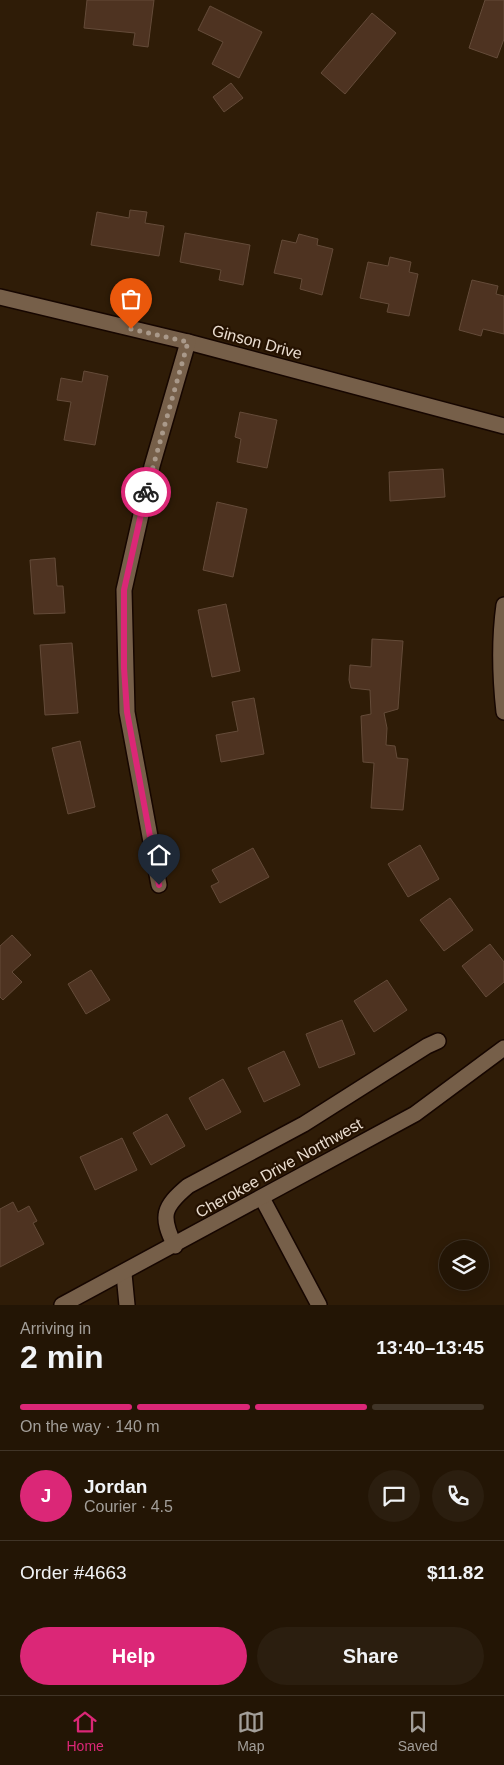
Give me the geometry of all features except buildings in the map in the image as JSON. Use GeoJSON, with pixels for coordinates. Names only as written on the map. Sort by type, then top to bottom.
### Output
{"type":"FeatureCollection","features":[{"type":"Feature","properties":{"kind":"street","name":"Ginson Drive"},"geometry":{"type":"LineString","coordinates":[[0,298],[188,342],[504,426]]}},
{"type":"Feature","properties":{"kind":"street"},"geometry":{"type":"LineString","coordinates":[[159,885],[127,712],[124,590],[152,466],[188,342]]}},
{"type":"Feature","properties":{"kind":"street"},"geometry":{"type":"LineString","coordinates":[[504,605],[501,628],[500,676],[504,712]]}},
{"type":"Feature","properties":{"kind":"street"},"geometry":{"type":"LineString","coordinates":[[175,1246],[167,1230],[166,1209],[175,1197],[188,1186],[304,1124],[427,1046],[438,1041]]}},
{"type":"Feature","properties":{"kind":"street","name":"Cherokee Drive Northwest"},"geometry":{"type":"LineString","coordinates":[[62,1305],[124,1274],[415,1114],[504,1048]]}},
{"type":"Feature","properties":{"kind":"street"},"geometry":{"type":"LineString","coordinates":[[262,1198],[320,1305]]}},
{"type":"Feature","properties":{"kind":"street"},"geometry":{"type":"LineString","coordinates":[[124,1274],[127,1305]]}},
{"type":"Feature","properties":{"kind":"way so far"},"geometry":{"type":"LineString","coordinates":[[131,329],[188,342],[146,492]]}},
{"type":"Feature","properties":{"kind":"route"},"geometry":{"type":"LineString","coordinates":[[146,492],[124,590],[124,668],[127,712],[159,885]]}}]}
